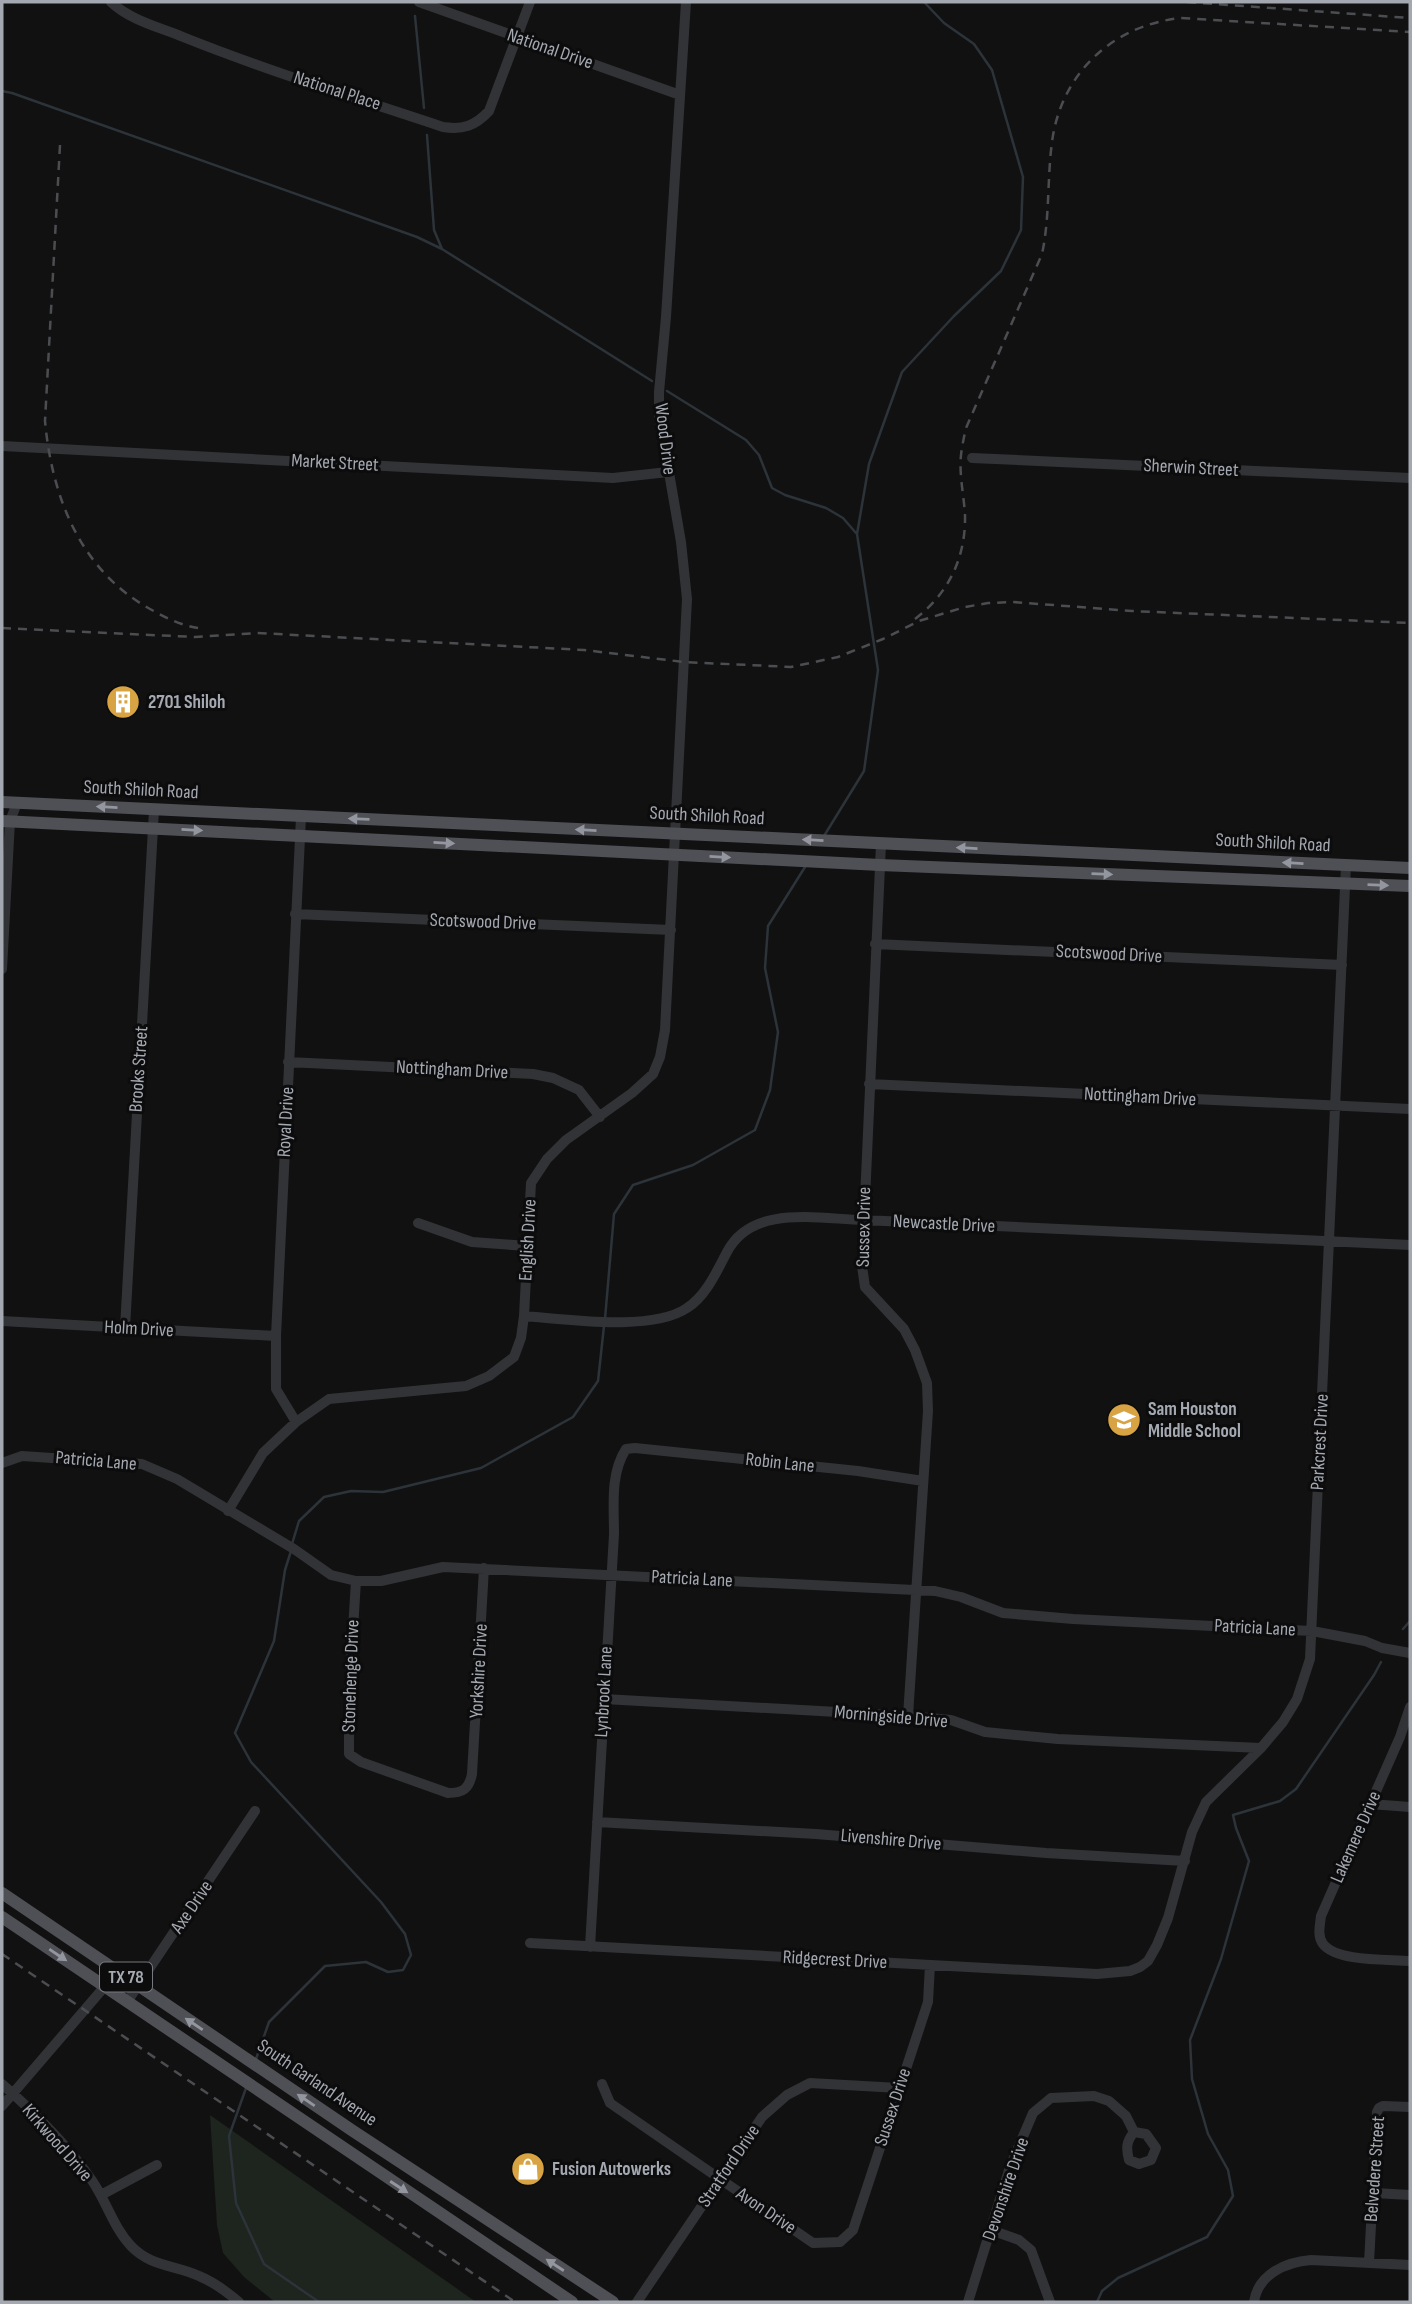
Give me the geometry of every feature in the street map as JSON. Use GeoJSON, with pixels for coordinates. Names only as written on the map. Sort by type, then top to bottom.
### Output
{"type":"FeatureCollection","features":[{"type":"Feature","properties":{"kind":"main road","name":"South Shiloh Road"},"geometry":{"type":"LineString","coordinates":[[2,802],[1410,869]]}},
{"type":"Feature","properties":{"kind":"main road","name":"South Shiloh Road"},"geometry":{"type":"LineString","coordinates":[[6,821],[880,865],[1410,886]]}},
{"type":"Feature","properties":{"kind":"main road","name":"South Garland Avenue"},"geometry":{"type":"LineString","coordinates":[[2,1893],[255,2065],[613,2302]]}},
{"type":"Feature","properties":{"kind":"main road","name":"South Garland Avenue"},"geometry":{"type":"LineString","coordinates":[[2,1917],[572,2302]]}},
{"type":"Feature","properties":{"kind":"street","name":"National Place"},"geometry":{"type":"LineString","coordinates":[[111,2],[120,10],[142,20],[231,56],[456,129],[469,127],[480,121],[489,111],[530,2]]}},
{"type":"Feature","properties":{"kind":"street","name":"National Drive"},"geometry":{"type":"LineString","coordinates":[[419,2],[680,95]]}},
{"type":"Feature","properties":{"kind":"street","name":"Wood Drive"},"geometry":{"type":"LineString","coordinates":[[675,833],[687,599],[681,542],[659,415],[659,392],[685,2]]}},
{"type":"Feature","properties":{"kind":"street","name":"Market Street"},"geometry":{"type":"LineString","coordinates":[[2,446],[613,478],[668,472]]}},
{"type":"Feature","properties":{"kind":"street","name":"Sherwin Street"},"geometry":{"type":"LineString","coordinates":[[972,458],[1410,478]]}},
{"type":"Feature","properties":{"kind":"street"},"geometry":{"type":"LineString","coordinates":[[2,969],[6,821],[17,803]]}},
{"type":"Feature","properties":{"kind":"street","name":"Brooks Street"},"geometry":{"type":"LineString","coordinates":[[125,1328],[154,810]]}},
{"type":"Feature","properties":{"kind":"street","name":"Royal Drive"},"geometry":{"type":"LineString","coordinates":[[296,1422],[276,1389],[276,1336],[301,817]]}},
{"type":"Feature","properties":{"kind":"street","name":"English Drive"},"geometry":{"type":"LineString","coordinates":[[228,1511],[263,1454],[296,1422],[329,1399],[466,1386],[489,1376],[514,1357],[521,1338],[524,1316],[531,1183],[547,1158],[566,1140],[600,1117],[653,1074],[660,1057],[665,1030],[675,833]]}},
{"type":"Feature","properties":{"kind":"street","name":"Sussex Drive"},"geometry":{"type":"LineString","coordinates":[[881,844],[862,1266],[865,1287],[904,1329],[928,1383],[908,1716]]}},
{"type":"Feature","properties":{"kind":"street","name":"Parkcrest Drive"},"geometry":{"type":"LineString","coordinates":[[1140,1967],[1148,1961],[1157,1945],[1192,1832],[1206,1802],[1261,1748],[1283,1722],[1297,1699],[1310,1659],[1346,865]]}},
{"type":"Feature","properties":{"kind":"street","name":"Scotswood Drive"},"geometry":{"type":"LineString","coordinates":[[295,914],[671,930]]}},
{"type":"Feature","properties":{"kind":"street","name":"Scotswood Drive"},"geometry":{"type":"LineString","coordinates":[[876,944],[1342,965]]}},
{"type":"Feature","properties":{"kind":"street","name":"Nottingham Drive"},"geometry":{"type":"LineString","coordinates":[[288,1062],[533,1074],[553,1078],[579,1090],[600,1117]]}},
{"type":"Feature","properties":{"kind":"street","name":"Nottingham Drive"},"geometry":{"type":"LineString","coordinates":[[869,1084],[1410,1109]]}},
{"type":"Feature","properties":{"kind":"street","name":"Newcastle Drive"},"geometry":{"type":"LineString","coordinates":[[524,1316],[640,1322],[660,1320],[687,1308],[713,1278],[730,1245],[746,1229],[762,1221],[777,1218],[1410,1245]]}},
{"type":"Feature","properties":{"kind":"street"},"geometry":{"type":"LineString","coordinates":[[418,1223],[472,1242],[527,1247]]}},
{"type":"Feature","properties":{"kind":"street","name":"Holm Drive"},"geometry":{"type":"LineString","coordinates":[[2,1321],[276,1336]]}},
{"type":"Feature","properties":{"kind":"street","name":"Robin Lane"},"geometry":{"type":"LineString","coordinates":[[635,1448],[858,1471],[923,1481]]}},
{"type":"Feature","properties":{"kind":"street","name":"Lynbrook Lane"},"geometry":{"type":"LineString","coordinates":[[590,1947],[614,1488],[618,1467],[626,1449],[635,1448]]}},
{"type":"Feature","properties":{"kind":"street","name":"Patricia Lane"},"geometry":{"type":"LineString","coordinates":[[2,1463],[22,1456],[142,1464],[177,1479],[331,1575],[356,1581],[380,1581],[443,1567],[916,1590],[961,1597],[1003,1613],[1312,1631],[1365,1640],[1382,1648],[1410,1653]]}},
{"type":"Feature","properties":{"kind":"street","name":"Yorkshire Drive"},"geometry":{"type":"LineString","coordinates":[[472,1774],[484,1568]]}},
{"type":"Feature","properties":{"kind":"street","name":"Stonehenge Drive"},"geometry":{"type":"LineString","coordinates":[[356,1581],[349,1693],[349,1754],[361,1762],[448,1793],[460,1793],[469,1786],[472,1774]]}},
{"type":"Feature","properties":{"kind":"street","name":"Morningside Drive"},"geometry":{"type":"LineString","coordinates":[[604,1699],[908,1716],[951,1720],[985,1732],[1058,1739],[1261,1748]]}},
{"type":"Feature","properties":{"kind":"street","name":"Lakemere Drive"},"geometry":{"type":"LineString","coordinates":[[1410,1707],[1400,1737],[1321,1916],[1319,1934],[1322,1943],[1336,1954],[1410,1961]]}},
{"type":"Feature","properties":{"kind":"street"},"geometry":{"type":"LineString","coordinates":[[1370,1804],[1410,1807]]}},
{"type":"Feature","properties":{"kind":"street","name":"Axe Drive"},"geometry":{"type":"LineString","coordinates":[[127,2002],[255,1811]]}},
{"type":"Feature","properties":{"kind":"street","name":"Livenshire Drive"},"geometry":{"type":"LineString","coordinates":[[597,1822],[816,1834],[1045,1853],[1185,1861]]}},
{"type":"Feature","properties":{"kind":"street","name":"Ridgecrest Drive"},"geometry":{"type":"LineString","coordinates":[[530,1944],[1097,1974],[1130,1971],[1140,1967]]}},
{"type":"Feature","properties":{"kind":"street","name":"Sussex Drive"},"geometry":{"type":"LineString","coordinates":[[840,2242],[853,2230],[928,2002],[930,1965]]}},
{"type":"Feature","properties":{"kind":"street"},"geometry":{"type":"LineString","coordinates":[[2,2106],[118,1971]]}},
{"type":"Feature","properties":{"kind":"street","name":"Stratford Drive"},"geometry":{"type":"LineString","coordinates":[[637,2302],[762,2117],[787,2095],[810,2082],[899,2088]]}},
{"type":"Feature","properties":{"kind":"street","name":"Kirkwood Drive"},"geometry":{"type":"LineString","coordinates":[[2,2084],[50,2128],[82,2167],[101,2195],[116,2227],[132,2247],[148,2260],[197,2275],[221,2287],[239,2302]]}},
{"type":"Feature","properties":{"kind":"street","name":"Avon Drive"},"geometry":{"type":"LineString","coordinates":[[602,2084],[610,2103],[813,2243],[840,2242]]}},
{"type":"Feature","properties":{"kind":"street","name":"Devonshire Drive"},"geometry":{"type":"LineString","coordinates":[[968,2302],[1010,2167],[1033,2113],[1051,2098],[1094,2096],[1109,2101],[1126,2116],[1134,2132]]}},
{"type":"Feature","properties":{"kind":"street","name":"Belvedere Street"},"geometry":{"type":"LineString","coordinates":[[1369,2263],[1379,2108],[1410,2107]]}},
{"type":"Feature","properties":{"kind":"street","name":"Kirkwood Drive"},"geometry":{"type":"LineString","coordinates":[[101,2195],[157,2165]]}},
{"type":"Feature","properties":{"kind":"street"},"geometry":{"type":"LineString","coordinates":[[1374,2193],[1410,2195]]}},
{"type":"Feature","properties":{"kind":"street"},"geometry":{"type":"LineString","coordinates":[[991,2230],[1019,2239],[1031,2250],[1049,2302]]}},
{"type":"Feature","properties":{"kind":"street"},"geometry":{"type":"LineString","coordinates":[[1254,2302],[1255,2294],[1266,2277],[1294,2261],[1410,2264]]}},
{"type":"Feature","properties":{"kind":"shaded area"},"geometry":{"type":"Polygon","coordinates":[[[210,2115],[476,2302],[275,2302],[244,2277],[223,2253],[217,2225],[210,2115]]]}},
{"type":"Feature","properties":{"kind":"waterway"},"geometry":{"type":"LineString","coordinates":[[824,836],[864,771],[878,670],[857,534],[869,464],[902,372],[1001,271],[1021,230],[1023,177],[992,70],[974,44],[944,23],[924,2]]}},
{"type":"Feature","properties":{"kind":"waterway"},"geometry":{"type":"LineString","coordinates":[[415,16],[424,108]]}},
{"type":"Feature","properties":{"kind":"waterway"},"geometry":{"type":"LineString","coordinates":[[2,91],[417,237],[442,249],[652,381]]}},
{"type":"Feature","properties":{"kind":"waterway"},"geometry":{"type":"LineString","coordinates":[[427,135],[434,230],[442,249]]}},
{"type":"Feature","properties":{"kind":"waterway"},"geometry":{"type":"LineString","coordinates":[[667,391],[746,440],[759,455],[772,488],[826,508],[843,518],[856,533]]}},
{"type":"Feature","properties":{"kind":"waterway"},"geometry":{"type":"LineString","coordinates":[[605,1319],[614,1214],[633,1185],[693,1165],[755,1130],[770,1090],[778,1032],[765,968],[768,926],[805,867]]}},
{"type":"Feature","properties":{"kind":"waterway"},"geometry":{"type":"LineString","coordinates":[[292,1544],[299,1521],[324,1497],[351,1491],[383,1492],[481,1468],[573,1417],[598,1381],[604,1326]]}},
{"type":"Feature","properties":{"kind":"waterway"},"geometry":{"type":"LineString","coordinates":[[256,2059],[269,2022],[325,1966],[366,1962],[388,1972],[403,1970],[411,1955],[405,1934],[381,1902],[251,1762],[235,1733],[274,1641],[285,1570],[291,1551]]}},
{"type":"Feature","properties":{"kind":"waterway"},"geometry":{"type":"LineString","coordinates":[[1403,1629],[1410,1621]]}},
{"type":"Feature","properties":{"kind":"waterway"},"geometry":{"type":"LineString","coordinates":[[1097,2302],[1102,2291],[1118,2278],[1207,2237],[1233,2196],[1228,2170],[1208,2134],[1192,2079],[1190,2040],[1221,1959],[1249,1861],[1233,1815],[1280,1801],[1296,1789],[1381,1662]]}},
{"type":"Feature","properties":{"kind":"waterway"},"geometry":{"type":"LineString","coordinates":[[246,2088],[229,2136],[236,2203],[264,2264],[319,2302]]}},
{"type":"Feature","properties":{"kind":"railway"},"geometry":{"type":"LineString","coordinates":[[1187,2],[1410,18]]}},
{"type":"Feature","properties":{"kind":"railway"},"geometry":{"type":"LineString","coordinates":[[915,619],[946,586],[958,560],[965,515],[961,463],[966,428],[1042,254],[1052,142],[1057,117],[1066,94],[1079,74],[1094,57],[1133,31],[1181,18],[1410,32]]}},
{"type":"Feature","properties":{"kind":"railway"},"geometry":{"type":"LineString","coordinates":[[60,145],[45,421],[63,504],[88,552],[105,574],[126,593],[176,622],[205,629]]}},
{"type":"Feature","properties":{"kind":"railway"},"geometry":{"type":"LineString","coordinates":[[2,628],[195,637],[257,633],[584,650],[684,662],[791,667],[838,657],[919,621],[988,603],[1013,602],[1132,611],[1410,623]]}},
{"type":"Feature","properties":{"kind":"railway"},"geometry":{"type":"LineString","coordinates":[[2,1954],[515,2302]]}},
{"type":"Feature","properties":{"kind":"place","name":"2701 Shiloh"},"geometry":{"type":"Point","coordinates":[123,702]}},
{"type":"Feature","properties":{"kind":"place","name":"Sam Houston Middle School"},"geometry":{"type":"Point","coordinates":[1124,1420]}},
{"type":"Feature","properties":{"kind":"place","name":"Fusion Autowerks"},"geometry":{"type":"Point","coordinates":[528,2169]}}]}
